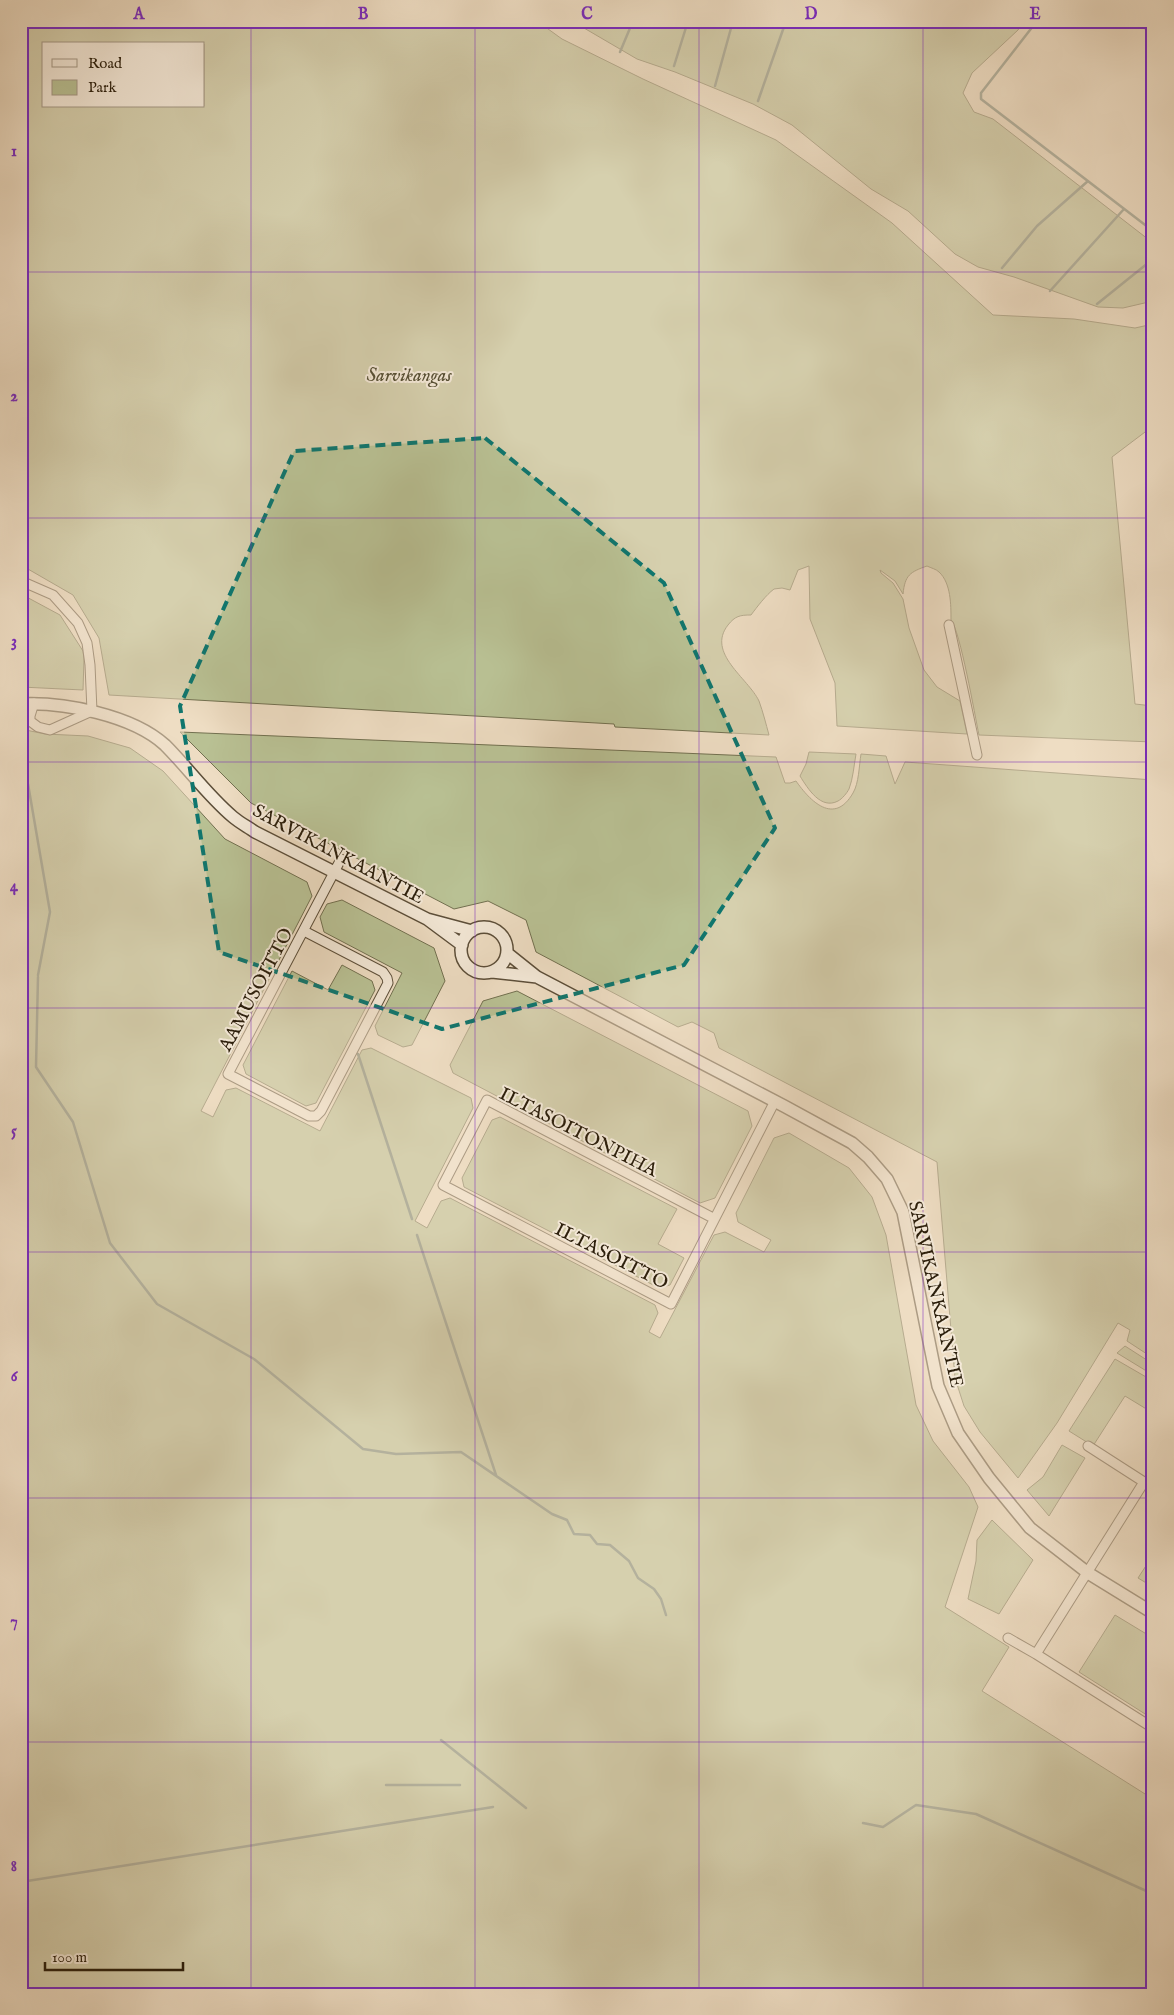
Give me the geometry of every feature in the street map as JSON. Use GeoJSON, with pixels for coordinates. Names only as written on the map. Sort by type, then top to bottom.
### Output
{"type":"FeatureCollection","features":[{"type":"Feature","properties":{"kind":"street"},"geometry":{"type":"LineString","coordinates":[[1142,21],[1153,29]]}},
{"type":"Feature","properties":{"kind":"street"},"geometry":{"type":"LineString","coordinates":[[21,581],[53,596],[78,623],[87,643],[89,658],[92,711],[50,730],[38,728],[30,722],[34,703]]}},
{"type":"Feature","properties":{"kind":"street"},"geometry":{"type":"LineString","coordinates":[[949,624],[977,755]]}},
{"type":"Feature","properties":{"kind":"street","name":"SARVIKANKAANTIE"},"geometry":{"type":"LineString","coordinates":[[21,704],[34,703],[92,711],[140,728],[163,744],[232,816],[255,832],[427,919],[462,945],[462,953],[469,967],[484,973],[492,972],[537,978]]}},
{"type":"Feature","properties":{"kind":"street","name":"AAMUSOITTO"},"geometry":{"type":"LineString","coordinates":[[304,931],[383,972],[388,983],[321,1111],[316,1116],[309,1116],[228,1074],[341,859]]}},
{"type":"Feature","properties":{"kind":"street","name":"SARVIKANKAANTIE"},"geometry":{"type":"LineString","coordinates":[[427,919],[472,931],[480,928],[496,931],[503,937],[507,953],[537,978],[852,1143],[868,1157],[887,1179],[898,1200],[906,1225],[938,1386],[958,1433],[989,1478],[1030,1528],[1088,1573],[1153,1613]]}},
{"type":"Feature","properties":{"kind":"street"},"geometry":{"type":"LineString","coordinates":[[462,945],[472,931]]}},
{"type":"Feature","properties":{"kind":"street"},"geometry":{"type":"LineString","coordinates":[[492,972],[502,964],[507,953]]}},
{"type":"Feature","properties":{"kind":"street","name":"ILTASOITONPIHA"},"geometry":{"type":"LineString","coordinates":[[443,1185],[487,1100],[713,1218]]}},
{"type":"Feature","properties":{"kind":"street","name":"ILTASOITTO"},"geometry":{"type":"LineString","coordinates":[[443,1185],[671,1304],[774,1101]]}},
{"type":"Feature","properties":{"kind":"street"},"geometry":{"type":"LineString","coordinates":[[1088,1446],[1153,1486]]}},
{"type":"Feature","properties":{"kind":"street"},"geometry":{"type":"LineString","coordinates":[[1036,1654],[1144,1482]]}},
{"type":"Feature","properties":{"kind":"street"},"geometry":{"type":"LineString","coordinates":[[1008,1638],[1153,1728]]}},
{"type":"Feature","properties":{"kind":"highlighted area"},"geometry":{"type":"Polygon","coordinates":[[[485,438],[664,583],[775,828],[684,965],[442,1029],[219,952],[180,706],[294,451],[485,438]]]}},
{"type":"Feature","properties":{"kind":"green space","name":"Sarvikangas"},"geometry":{"type":"Polygon","coordinates":[[[21,21],[537,21],[562,39],[643,79],[776,140],[892,223],[993,315],[1074,319],[1135,328],[1153,324],[1153,426],[1112,457],[1135,704],[1153,706],[1153,742],[979,735],[963,656],[955,627],[951,620],[948,588],[939,572],[927,566],[909,575],[905,582],[903,594],[895,581],[880,570],[893,583],[903,599],[909,628],[924,670],[937,687],[960,701],[967,734],[837,726],[835,683],[810,619],[809,566],[798,570],[790,590],[774,589],[751,615],[735,618],[728,625],[723,635],[722,645],[725,655],[759,701],[769,735],[615,727],[614,724],[109,695],[99,638],[73,595],[21,565],[21,21]]]}},
{"type":"Feature","properties":{"kind":"green space"},"geometry":{"type":"Polygon","coordinates":[[[572,21],[1024,21],[1018,30],[972,73],[963,93],[974,112],[993,119],[1153,243],[1153,301],[1123,308],[1098,307],[1014,277],[978,267],[955,254],[908,211],[871,189],[792,125],[753,104],[675,72],[637,59],[572,21]]]}},
{"type":"Feature","properties":{"kind":"green space"},"geometry":{"type":"Polygon","coordinates":[[[21,594],[60,615],[83,651],[83,690],[21,687],[21,594]]]}},
{"type":"Feature","properties":{"kind":"green space"},"geometry":{"type":"Polygon","coordinates":[[[21,729],[45,734],[88,736],[130,748],[163,771],[225,839],[307,882],[312,896],[201,1111],[213,1117],[226,1090],[236,1088],[320,1131],[362,1050],[371,1048],[471,1098],[473,1108],[415,1221],[427,1228],[441,1201],[450,1198],[655,1305],[658,1313],[649,1332],[660,1338],[714,1235],[725,1232],[764,1252],[771,1240],[738,1222],[736,1213],[774,1138],[789,1133],[849,1168],[872,1197],[886,1235],[916,1405],[933,1441],[969,1487],[978,1507],[945,1607],[1009,1647],[982,1691],[1153,1799],[1153,1994],[21,1994],[21,729]]]}},
{"type":"Feature","properties":{"kind":"green space"},"geometry":{"type":"Polygon","coordinates":[[[180,732],[776,757],[785,783],[796,781],[815,802],[830,809],[838,808],[846,803],[853,793],[858,779],[861,754],[886,756],[895,784],[905,762],[1153,780],[1153,1358],[1127,1341],[1130,1330],[1118,1323],[1057,1423],[1018,1478],[980,1432],[964,1406],[955,1378],[937,1162],[719,1048],[714,1033],[692,1022],[678,1027],[536,952],[526,920],[488,901],[454,909],[251,803],[180,732]]]}},
{"type":"Feature","properties":{"kind":"green space"},"geometry":{"type":"Polygon","coordinates":[[[809,752],[856,754],[849,789],[840,800],[826,803],[816,797],[803,781],[800,776],[809,752]]]}},
{"type":"Feature","properties":{"kind":"green space"},"geometry":{"type":"Polygon","coordinates":[[[342,900],[434,948],[445,981],[412,1045],[403,1047],[378,1035],[375,1026],[402,973],[324,932],[320,917],[327,904],[342,900]]]}},
{"type":"Feature","properties":{"kind":"green space"},"geometry":{"type":"Polygon","coordinates":[[[342,965],[372,981],[375,990],[316,1103],[306,1106],[246,1074],[243,1065],[292,971],[328,990],[342,965]]]}},
{"type":"Feature","properties":{"kind":"green space"},"geometry":{"type":"Polygon","coordinates":[[[517,991],[748,1111],[752,1126],[715,1198],[700,1203],[453,1073],[450,1065],[483,1001],[517,991]]]}},
{"type":"Feature","properties":{"kind":"green space"},"geometry":{"type":"Polygon","coordinates":[[[500,1117],[677,1209],[658,1244],[684,1258],[670,1285],[659,1288],[464,1187],[462,1178],[492,1120],[500,1117]]]}},
{"type":"Feature","properties":{"kind":"green space"},"geometry":{"type":"Polygon","coordinates":[[[1125,1346],[1153,1364],[1153,1375],[1117,1353],[1125,1346]]]}},
{"type":"Feature","properties":{"kind":"green space"},"geometry":{"type":"Polygon","coordinates":[[[1115,1359],[1153,1381],[1153,1413],[1125,1396],[1093,1446],[1069,1431],[1115,1359]]]}},
{"type":"Feature","properties":{"kind":"green space"},"geometry":{"type":"Polygon","coordinates":[[[1062,1445],[1085,1458],[1049,1516],[1027,1490],[1043,1477],[1062,1445]]]}},
{"type":"Feature","properties":{"kind":"green space"},"geometry":{"type":"Polygon","coordinates":[[[992,1520],[1033,1560],[999,1614],[968,1599],[976,1561],[977,1540],[992,1520]]]}},
{"type":"Feature","properties":{"kind":"green space"},"geometry":{"type":"Polygon","coordinates":[[[1153,1555],[1153,1587],[1138,1578],[1153,1555]]]}},
{"type":"Feature","properties":{"kind":"green space"},"geometry":{"type":"Polygon","coordinates":[[[1115,1615],[1153,1638],[1153,1719],[1079,1672],[1115,1615]]]}},
{"type":"Feature","properties":{"kind":"waterway"},"geometry":{"type":"LineString","coordinates":[[620,52],[633,21]]}},
{"type":"Feature","properties":{"kind":"waterway"},"geometry":{"type":"LineString","coordinates":[[674,66],[688,21]]}},
{"type":"Feature","properties":{"kind":"waterway"},"geometry":{"type":"LineString","coordinates":[[715,86],[733,21]]}},
{"type":"Feature","properties":{"kind":"waterway"},"geometry":{"type":"LineString","coordinates":[[758,101],[786,21]]}},
{"type":"Feature","properties":{"kind":"waterway"},"geometry":{"type":"LineString","coordinates":[[1037,21],[981,93],[981,99],[1153,231]]}},
{"type":"Feature","properties":{"kind":"waterway"},"geometry":{"type":"LineString","coordinates":[[1002,268],[1037,226],[1088,181]]}},
{"type":"Feature","properties":{"kind":"waterway"},"geometry":{"type":"LineString","coordinates":[[1050,291],[1124,209]]}},
{"type":"Feature","properties":{"kind":"waterway"},"geometry":{"type":"LineString","coordinates":[[1097,304],[1153,259]]}},
{"type":"Feature","properties":{"kind":"waterway"},"geometry":{"type":"LineString","coordinates":[[28,784],[50,912],[38,975]]}},
{"type":"Feature","properties":{"kind":"waterway"},"geometry":{"type":"LineString","coordinates":[[38,977],[36,1067],[73,1122],[110,1243],[157,1304],[254,1359],[363,1449],[396,1454],[461,1452],[552,1514],[567,1520],[574,1534],[590,1535],[597,1544],[610,1545],[629,1561],[638,1578],[654,1589],[661,1599],[666,1615]]}},
{"type":"Feature","properties":{"kind":"waterway"},"geometry":{"type":"LineString","coordinates":[[358,1054],[412,1219]]}},
{"type":"Feature","properties":{"kind":"waterway"},"geometry":{"type":"LineString","coordinates":[[417,1235],[496,1475]]}},
{"type":"Feature","properties":{"kind":"waterway"},"geometry":{"type":"LineString","coordinates":[[441,1740],[526,1808]]}},
{"type":"Feature","properties":{"kind":"waterway"},"geometry":{"type":"LineString","coordinates":[[386,1785],[460,1785]]}},
{"type":"Feature","properties":{"kind":"waterway"},"geometry":{"type":"LineString","coordinates":[[863,1823],[883,1827],[916,1805],[976,1814],[1153,1894]]}},
{"type":"Feature","properties":{"kind":"waterway"},"geometry":{"type":"LineString","coordinates":[[21,1882],[493,1807]]}}]}
